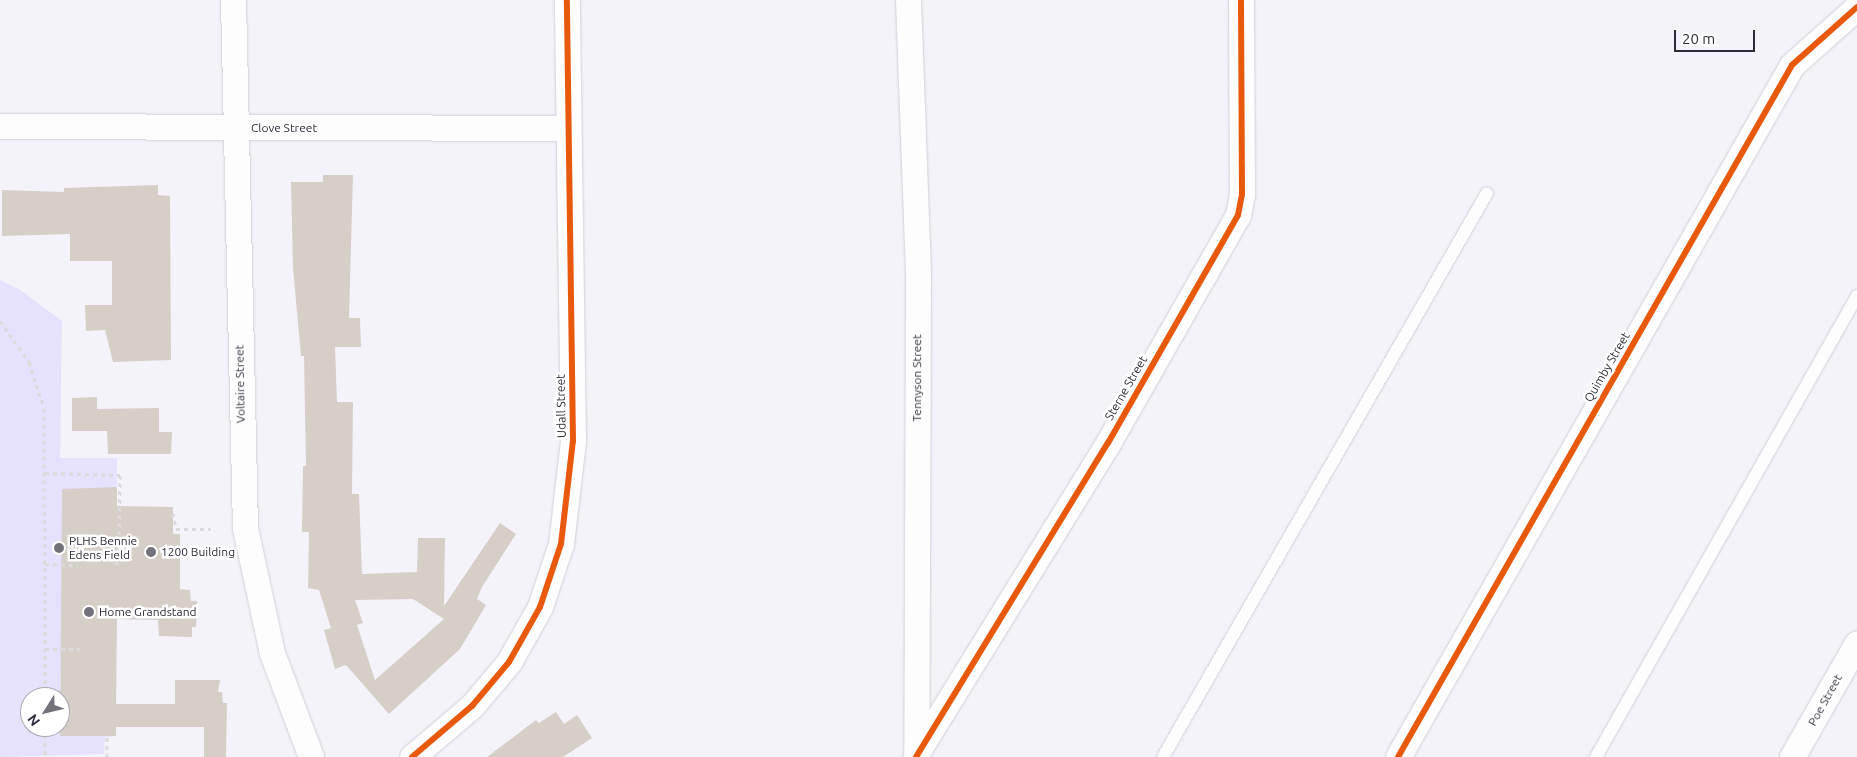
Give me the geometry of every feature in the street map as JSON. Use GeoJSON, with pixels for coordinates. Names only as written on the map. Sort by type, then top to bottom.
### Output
{"type":"FeatureCollection","features":[{"type":"Feature","properties":{"kind":"street","name":"Voltaire Street"},"geometry":{"type":"LineString","coordinates":[[233,0],[234,128],[245,528],[272,653],[311,757]]}},
{"type":"Feature","properties":{"kind":"street","name":"Udall Street"},"geometry":{"type":"LineString","coordinates":[[412,757],[450,727],[498,676],[523,640],[555,571],[566,517],[573,441],[567,128],[567,0]]}},
{"type":"Feature","properties":{"kind":"street","name":"Tennyson Street"},"geometry":{"type":"LineString","coordinates":[[908,0],[918,275],[916,755]]}},
{"type":"Feature","properties":{"kind":"street","name":"Sterne Street"},"geometry":{"type":"LineString","coordinates":[[916,755],[1108,443],[1238,215],[1242,194],[1241,0]]}},
{"type":"Feature","properties":{"kind":"street","name":"Quimby Street"},"geometry":{"type":"LineString","coordinates":[[1398,757],[1792,65],[1857,6]]}},
{"type":"Feature","properties":{"kind":"street","name":"Clove Street"},"geometry":{"type":"LineString","coordinates":[[0,126],[567,128]]}},
{"type":"Feature","properties":{"kind":"street","name":"Poe Street"},"geometry":{"type":"LineString","coordinates":[[1792,757],[1857,643]]}},
{"type":"Feature","properties":{"kind":"lane"},"geometry":{"type":"LineString","coordinates":[[1163,757],[1488,194]]}},
{"type":"Feature","properties":{"kind":"lane"},"geometry":{"type":"LineString","coordinates":[[1596,757],[1857,296]]}},
{"type":"Feature","properties":{"kind":"path"},"geometry":{"type":"LineString","coordinates":[[0,321],[27,356],[39,387],[45,416],[45,687]]}},
{"type":"Feature","properties":{"kind":"path"},"geometry":{"type":"LineString","coordinates":[[46,474],[120,475],[122,514],[119,563],[115,563]]}},
{"type":"Feature","properties":{"kind":"path"},"geometry":{"type":"LineString","coordinates":[[173,512],[176,530],[211,528]]}},
{"type":"Feature","properties":{"kind":"path"},"geometry":{"type":"LineString","coordinates":[[45,564],[78,565]]}},
{"type":"Feature","properties":{"kind":"path"},"geometry":{"type":"LineString","coordinates":[[45,648],[80,649]]}},
{"type":"Feature","properties":{"kind":"path"},"geometry":{"type":"LineString","coordinates":[[107,733],[107,757]]}},
{"type":"Feature","properties":{"kind":"path"},"geometry":{"type":"LineString","coordinates":[[45,737],[45,757]]}},
{"type":"Feature","properties":{"kind":"shaded area","name":"PLHS Bennie Edens Field"},"geometry":{"type":"Polygon","coordinates":[[[0,280],[19,289],[62,321],[60,458],[117,458],[116,736],[105,737],[104,754],[0,757],[0,280]]]}},
{"type":"Feature","properties":{"kind":"building"},"geometry":{"type":"Polygon","coordinates":[[[323,175],[353,175],[349,318],[360,318],[361,347],[335,347],[337,402],[353,402],[352,494],[359,494],[362,574],[417,572],[418,538],[445,538],[444,606],[500,523],[516,534],[482,587],[477,599],[486,605],[460,649],[389,714],[346,665],[335,669],[324,630],[331,628],[319,590],[308,588],[309,532],[302,532],[303,466],[306,466],[304,356],[301,356],[293,268],[291,182],[323,182],[323,175]],[[413,599],[355,600],[363,623],[357,625],[375,680],[444,619],[413,599]]]}},
{"type":"Feature","properties":{"kind":"building"},"geometry":{"type":"Polygon","coordinates":[[[158,185],[158,195],[170,196],[171,360],[113,362],[105,330],[86,331],[85,305],[112,305],[112,261],[70,261],[70,234],[2,236],[2,190],[64,192],[64,188],[158,185]]]}},
{"type":"Feature","properties":{"kind":"building"},"geometry":{"type":"Polygon","coordinates":[[[97,397],[97,409],[159,408],[159,432],[172,432],[171,454],[108,454],[107,431],[72,431],[72,398],[97,397]]]}},
{"type":"Feature","properties":{"kind":"building"},"geometry":{"type":"Polygon","coordinates":[[[117,487],[117,506],[173,507],[173,534],[180,534],[180,589],[190,590],[191,601],[197,601],[196,627],[192,627],[192,637],[159,636],[158,620],[117,619],[116,704],[175,704],[175,680],[220,680],[218,692],[222,692],[223,703],[227,703],[226,757],[204,757],[204,727],[116,727],[116,736],[70,736],[70,687],[60,687],[62,489],[117,487]]]}},
{"type":"Feature","properties":{"kind":"building"},"geometry":{"type":"Polygon","coordinates":[[[556,712],[564,724],[577,715],[592,738],[563,757],[487,757],[536,720],[539,723],[556,712]]]}},
{"type":"Feature","properties":{"kind":"cycle path"},"geometry":{"type":"LineString","coordinates":[[412,757],[472,706],[509,662],[540,607],[561,544],[573,441],[567,0]]}},
{"type":"Feature","properties":{"kind":"cycle path"},"geometry":{"type":"LineString","coordinates":[[916,757],[1108,443],[1238,215],[1242,194],[1241,0]]}},
{"type":"Feature","properties":{"kind":"cycle path"},"geometry":{"type":"LineString","coordinates":[[1398,757],[1792,65],[1857,7]]}},
{"type":"Feature","properties":{"kind":"place","name":"PLHS Bennie Edens Field"},"geometry":{"type":"Point","coordinates":[59,548]}},
{"type":"Feature","properties":{"kind":"place","name":"1200 Building"},"geometry":{"type":"Point","coordinates":[151,552]}},
{"type":"Feature","properties":{"kind":"place","name":"Home Grandstand"},"geometry":{"type":"Point","coordinates":[89,612]}}]}
